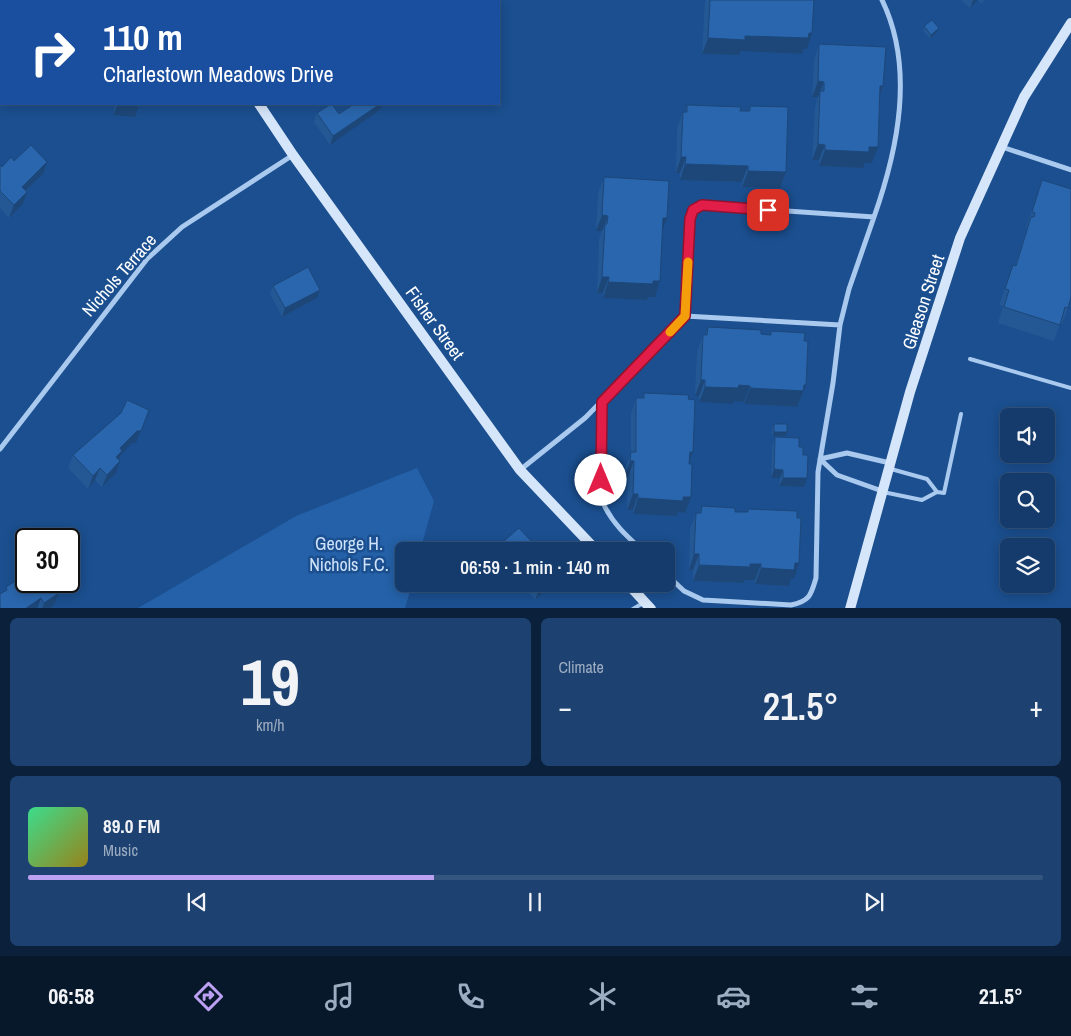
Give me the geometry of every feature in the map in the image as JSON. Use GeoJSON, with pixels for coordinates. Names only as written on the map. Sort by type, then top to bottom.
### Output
{"type":"FeatureCollection","features":[{"type":"Feature","properties":{"kind":"street"},"geometry":{"type":"LineString","coordinates":[[675,582],[684,591],[703,600],[792,605],[805,602],[811,593],[816,578],[820,459],[833,383],[840,325],[849,288],[894,156],[899,109],[899,67],[896,46],[882,0]]}},
{"type":"Feature","properties":{"kind":"street","name":"Gleason Street"},"geometry":{"type":"LineString","coordinates":[[850,608],[910,392],[960,238],[1024,97],[1071,23]]}},
{"type":"Feature","properties":{"kind":"street","name":"Fisher Street"},"geometry":{"type":"LineString","coordinates":[[260,105],[293,155],[520,470],[588,542]]}},
{"type":"Feature","properties":{"kind":"street"},"geometry":{"type":"LineString","coordinates":[[1002,147],[1071,170]]}},
{"type":"Feature","properties":{"kind":"street","name":"Nichols Terrace"},"geometry":{"type":"LineString","coordinates":[[0,449],[147,258],[182,227],[293,155]]}},
{"type":"Feature","properties":{"kind":"street"},"geometry":{"type":"LineString","coordinates":[[520,470],[568,433],[602,402],[685,316],[690,219],[693,210],[702,205],[874,217]]}},
{"type":"Feature","properties":{"kind":"street"},"geometry":{"type":"LineString","coordinates":[[685,316],[840,325]]}},
{"type":"Feature","properties":{"kind":"street"},"geometry":{"type":"LineString","coordinates":[[602,402],[601,480],[604,505],[617,527],[633,542]]}},
{"type":"Feature","properties":{"kind":"street"},"geometry":{"type":"LineString","coordinates":[[820,459],[847,453],[889,466]]}},
{"type":"Feature","properties":{"kind":"street"},"geometry":{"type":"LineString","coordinates":[[820,459],[837,476],[883,492]]}},
{"type":"Feature","properties":{"kind":"street"},"geometry":{"type":"LineString","coordinates":[[636,592],[648,605]]}},
{"type":"Feature","properties":{"kind":"lane"},"geometry":{"type":"LineString","coordinates":[[970,360],[1071,388]]}},
{"type":"Feature","properties":{"kind":"lane"},"geometry":{"type":"LineString","coordinates":[[883,492],[922,500],[937,492],[944,493],[961,414]]}},
{"type":"Feature","properties":{"kind":"lane"},"geometry":{"type":"LineString","coordinates":[[889,466],[927,480],[937,492]]}},
{"type":"Feature","properties":{"kind":"lane"},"geometry":{"type":"LineString","coordinates":[[633,608],[648,605]]}},
{"type":"Feature","properties":{"kind":"green space","name":"George H. Nichols F.C."},"geometry":{"type":"Polygon","coordinates":[[[417,468],[434,501],[423,542],[395,542],[395,592],[410,592],[405,608],[138,608],[296,516],[417,468]]]}},
{"type":"Feature","properties":{"kind":"building"},"geometry":{"type":"Polygon","coordinates":[[[710,0],[814,0],[812,33],[809,33],[808,38],[745,36],[745,40],[708,38],[710,0]]]}},
{"type":"Feature","properties":{"kind":"building"},"geometry":{"type":"Polygon","coordinates":[[[932,20],[939,28],[931,35],[924,26],[932,20]]]}},
{"type":"Feature","properties":{"kind":"building"},"geometry":{"type":"Polygon","coordinates":[[[819,44],[886,47],[883,86],[880,86],[878,147],[869,147],[869,152],[825,150],[825,145],[818,144],[820,91],[824,91],[824,82],[818,81],[819,44]]]}},
{"type":"Feature","properties":{"kind":"building"},"geometry":{"type":"Polygon","coordinates":[[[329,105],[333,105],[339,114],[352,105],[379,105],[333,136],[317,113],[329,105]]]}},
{"type":"Feature","properties":{"kind":"building"},"geometry":{"type":"Polygon","coordinates":[[[687,105],[741,107],[740,111],[750,111],[750,106],[788,107],[786,172],[748,171],[748,166],[685,164],[686,157],[681,157],[683,112],[687,112],[687,105]]]}},
{"type":"Feature","properties":{"kind":"building"},"geometry":{"type":"Polygon","coordinates":[[[31,145],[47,162],[22,187],[27,192],[14,205],[0,191],[0,165],[2,167],[11,157],[14,161],[31,145]]]}},
{"type":"Feature","properties":{"kind":"building"},"geometry":{"type":"Polygon","coordinates":[[[604,177],[669,181],[667,218],[663,218],[660,281],[653,281],[653,284],[608,282],[609,277],[602,277],[605,224],[607,224],[608,216],[602,215],[604,177]]]}},
{"type":"Feature","properties":{"kind":"building"},"geometry":{"type":"Polygon","coordinates":[[[1042,180],[1071,189],[1071,297],[1068,308],[1065,307],[1060,325],[1004,307],[1009,290],[1005,289],[1013,265],[1016,266],[1031,217],[1034,217],[1035,213],[1032,212],[1042,180]]]}},
{"type":"Feature","properties":{"kind":"building"},"geometry":{"type":"Polygon","coordinates":[[[308,267],[320,290],[285,308],[273,286],[308,267]]]}},
{"type":"Feature","properties":{"kind":"building"},"geometry":{"type":"Polygon","coordinates":[[[708,327],[761,330],[761,334],[771,335],[771,331],[805,333],[804,341],[808,341],[806,385],[804,385],[803,391],[750,388],[750,386],[739,385],[738,388],[705,387],[705,380],[701,380],[703,335],[707,335],[708,327]]]}},
{"type":"Feature","properties":{"kind":"building"},"geometry":{"type":"Polygon","coordinates":[[[644,393],[689,395],[688,399],[695,400],[693,452],[690,452],[689,464],[692,464],[691,497],[683,497],[683,501],[638,498],[638,494],[633,494],[634,461],[630,461],[631,452],[636,452],[636,398],[644,398],[644,393]]]}},
{"type":"Feature","properties":{"kind":"building"},"geometry":{"type":"Polygon","coordinates":[[[127,400],[149,410],[141,431],[137,431],[120,448],[122,451],[116,457],[120,461],[107,475],[100,468],[93,476],[73,455],[121,413],[127,400]]]}},
{"type":"Feature","properties":{"kind":"building"},"geometry":{"type":"Polygon","coordinates":[[[774,424],[787,424],[787,432],[774,432],[774,424]]]}},
{"type":"Feature","properties":{"kind":"building"},"geometry":{"type":"Polygon","coordinates":[[[775,437],[799,438],[799,447],[803,447],[803,455],[808,455],[807,478],[783,478],[783,470],[774,469],[775,437]]]}},
{"type":"Feature","properties":{"kind":"building"},"geometry":{"type":"Polygon","coordinates":[[[702,506],[735,508],[735,512],[748,512],[748,509],[797,511],[797,518],[801,518],[799,563],[795,563],[794,570],[761,568],[761,564],[750,564],[750,567],[699,565],[699,554],[694,554],[696,513],[701,513],[702,506]]]}},
{"type":"Feature","properties":{"kind":"building"},"geometry":{"type":"Polygon","coordinates":[[[519,528],[532,542],[503,542],[519,528]]]}},
{"type":"Feature","properties":{"kind":"building"},"geometry":{"type":"Polygon","coordinates":[[[15,581],[15,593],[59,593],[44,603],[41,598],[26,608],[0,608],[0,594],[7,590],[6,587],[15,581]]]}},
{"type":"Feature","properties":{"kind":"slow traffic"},"geometry":{"type":"LineString","coordinates":[[670,332],[685,316],[688,262]]}},
{"type":"Feature","properties":{"kind":"route"},"geometry":{"type":"LineString","coordinates":[[601,480],[602,402],[685,316],[690,219],[693,210],[702,205],[768,210]]}}]}
